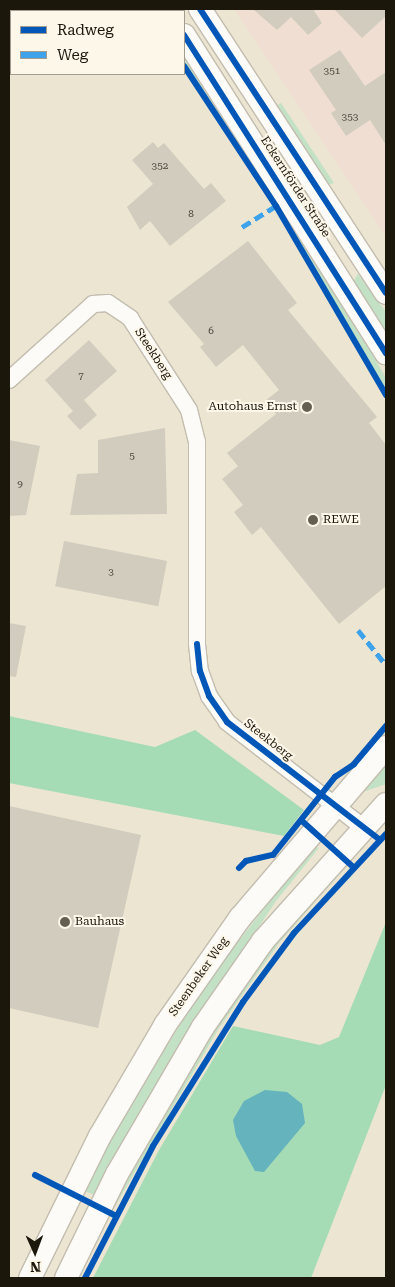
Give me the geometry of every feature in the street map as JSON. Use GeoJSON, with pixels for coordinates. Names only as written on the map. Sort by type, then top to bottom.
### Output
{"type":"FeatureCollection","features":[{"type":"Feature","properties":{"kind":"main road","name":"Eckernförder Straße"},"geometry":{"type":"LineString","coordinates":[[200,9],[386,293]]}},
{"type":"Feature","properties":{"kind":"main road","name":"Eckernförder Straße"},"geometry":{"type":"LineString","coordinates":[[185,37],[386,353]]}},
{"type":"Feature","properties":{"kind":"main road","name":"Steenbeker Weg"},"geometry":{"type":"LineString","coordinates":[[30,1278],[100,1136],[165,1025],[240,918],[386,747]]}},
{"type":"Feature","properties":{"kind":"main road"},"geometry":{"type":"LineString","coordinates":[[66,1278],[125,1158],[203,1027],[264,941],[363,827],[386,804]]}},
{"type":"Feature","properties":{"kind":"main road"},"geometry":{"type":"LineString","coordinates":[[51,1234],[80,1248]]}},
{"type":"Feature","properties":{"kind":"street","name":"Steekberg"},"geometry":{"type":"LineString","coordinates":[[9,380],[93,304],[108,303],[130,318],[189,410],[197,442],[197,644],[209,696],[226,722],[363,827]]}},
{"type":"Feature","properties":{"kind":"shaded area"},"geometry":{"type":"Polygon","coordinates":[[[234,9],[386,9],[386,237],[234,9]]]}},
{"type":"Feature","properties":{"kind":"green space"},"geometry":{"type":"Polygon","coordinates":[[[185,56],[320,264],[386,378],[386,393],[273,200],[185,67],[185,56]]]}},
{"type":"Feature","properties":{"kind":"green space"},"geometry":{"type":"Polygon","coordinates":[[[281,103],[334,183],[325,185],[275,107],[281,103]]]}},
{"type":"Feature","properties":{"kind":"green space"},"geometry":{"type":"Polygon","coordinates":[[[358,274],[386,312],[386,332],[353,282],[358,274]]]}},
{"type":"Feature","properties":{"kind":"green space"},"geometry":{"type":"Polygon","coordinates":[[[9,716],[155,747],[195,730],[304,810],[284,836],[9,783],[9,716]]]}},
{"type":"Feature","properties":{"kind":"green space"},"geometry":{"type":"Polygon","coordinates":[[[386,763],[386,784],[360,793],[386,763]]]}},
{"type":"Feature","properties":{"kind":"green space"},"geometry":{"type":"Polygon","coordinates":[[[316,842],[318,849],[276,901],[176,1052],[94,1195],[83,1190],[119,1122],[207,982],[316,842]]]}},
{"type":"Feature","properties":{"kind":"green space"},"geometry":{"type":"Polygon","coordinates":[[[343,866],[345,868],[279,943],[219,1028],[114,1208],[111,1205],[215,1025],[277,940],[343,866]]]}},
{"type":"Feature","properties":{"kind":"green space"},"geometry":{"type":"Polygon","coordinates":[[[386,922],[386,1085],[311,1278],[93,1278],[159,1150],[233,1026],[320,1045],[339,1037],[386,922]]]}},
{"type":"Feature","properties":{"kind":"water"},"geometry":{"type":"Polygon","coordinates":[[[265,1090],[287,1092],[302,1104],[305,1123],[264,1172],[255,1171],[236,1136],[233,1120],[244,1101],[265,1090]]]}},
{"type":"Feature","properties":{"kind":"building"},"geometry":{"type":"Polygon","coordinates":[[[253,9],[313,9],[322,23],[308,35],[291,17],[277,30],[253,9]]]}},
{"type":"Feature","properties":{"kind":"building"},"geometry":{"type":"Polygon","coordinates":[[[334,9],[386,9],[386,16],[362,38],[334,9]]]}},
{"type":"Feature","properties":{"kind":"building"},"geometry":{"type":"Polygon","coordinates":[[[340,50],[365,86],[386,72],[386,145],[370,120],[346,136],[331,113],[336,110],[309,70],[340,50]]]}},
{"type":"Feature","properties":{"kind":"building"},"geometry":{"type":"Polygon","coordinates":[[[153,142],[158,148],[164,143],[204,189],[211,183],[226,201],[170,246],[150,221],[140,230],[127,207],[153,184],[132,160],[153,142]]]}},
{"type":"Feature","properties":{"kind":"building"},"geometry":{"type":"Polygon","coordinates":[[[248,241],[297,303],[288,310],[377,417],[369,423],[386,445],[386,586],[339,624],[261,527],[252,535],[234,512],[243,505],[222,479],[238,466],[227,453],[276,414],[265,401],[279,390],[243,345],[216,367],[200,347],[204,344],[168,302],[248,241]]]}},
{"type":"Feature","properties":{"kind":"building"},"geometry":{"type":"Polygon","coordinates":[[[89,340],[117,371],[84,400],[97,415],[80,430],[67,416],[73,411],[45,380],[89,340]]]}},
{"type":"Feature","properties":{"kind":"building"},"geometry":{"type":"Polygon","coordinates":[[[165,428],[167,514],[70,515],[77,474],[98,473],[98,440],[165,428]]]}},
{"type":"Feature","properties":{"kind":"building"},"geometry":{"type":"Polygon","coordinates":[[[9,440],[40,446],[26,515],[9,516],[9,440]]]}},
{"type":"Feature","properties":{"kind":"building"},"geometry":{"type":"Polygon","coordinates":[[[64,541],[167,561],[158,606],[55,586],[64,541]]]}},
{"type":"Feature","properties":{"kind":"building"},"geometry":{"type":"Polygon","coordinates":[[[9,623],[26,626],[16,677],[9,676],[9,623]]]}},
{"type":"Feature","properties":{"kind":"building","name":"Bauhaus"},"geometry":{"type":"Polygon","coordinates":[[[9,806],[141,835],[98,1028],[9,1008],[9,806]]]}},
{"type":"Feature","properties":{"kind":"marked path"},"geometry":{"type":"LineString","coordinates":[[242,227],[276,206]]}},
{"type":"Feature","properties":{"kind":"marked path"},"geometry":{"type":"LineString","coordinates":[[358,630],[386,665]]}},
{"type":"Feature","properties":{"kind":"cycle path"},"geometry":{"type":"LineString","coordinates":[[200,9],[386,293]]}},
{"type":"Feature","properties":{"kind":"cycle path"},"geometry":{"type":"LineString","coordinates":[[185,37],[386,353]]}},
{"type":"Feature","properties":{"kind":"cycle path"},"geometry":{"type":"LineString","coordinates":[[185,68],[276,206],[386,395]]}},
{"type":"Feature","properties":{"kind":"cycle path"},"geometry":{"type":"LineString","coordinates":[[197,644],[200,671],[209,696],[227,722],[380,840]]}},
{"type":"Feature","properties":{"kind":"cycle path"},"geometry":{"type":"LineString","coordinates":[[239,868],[246,861],[273,855],[335,777],[354,764],[386,726]]}},
{"type":"Feature","properties":{"kind":"cycle path"},"geometry":{"type":"LineString","coordinates":[[302,821],[352,866]]}},
{"type":"Feature","properties":{"kind":"cycle path"},"geometry":{"type":"LineString","coordinates":[[85,1278],[153,1146],[243,1002],[294,933],[386,834]]}},
{"type":"Feature","properties":{"kind":"cycle path"},"geometry":{"type":"LineString","coordinates":[[35,1175],[116,1216]]}},
{"type":"Feature","properties":{"kind":"place","name":"Autohaus Ernst"},"geometry":{"type":"Point","coordinates":[307,407]}},
{"type":"Feature","properties":{"kind":"place","name":"REWE"},"geometry":{"type":"Point","coordinates":[313,520]}},
{"type":"Feature","properties":{"kind":"place","name":"Bauhaus"},"geometry":{"type":"Point","coordinates":[65,922]}}]}
